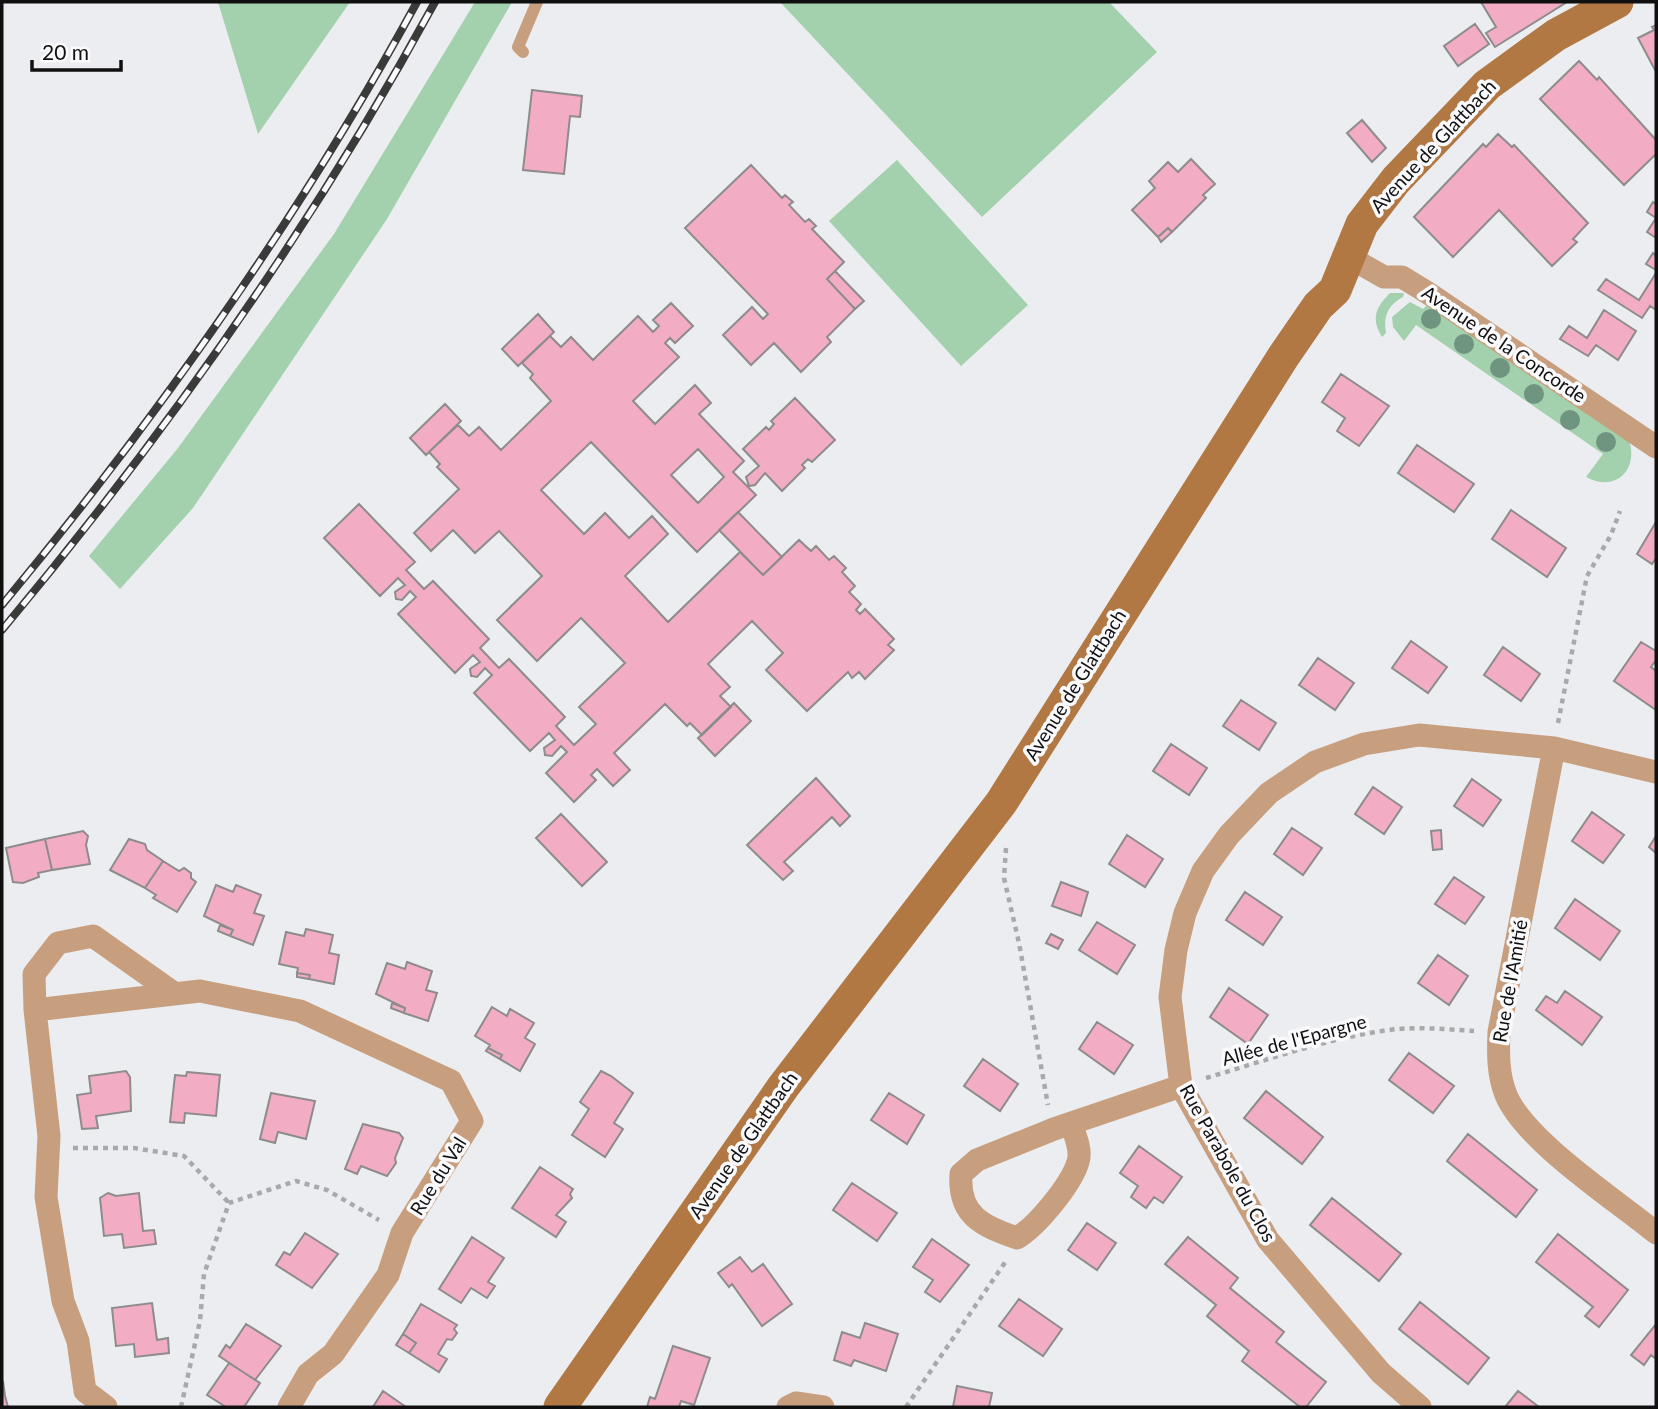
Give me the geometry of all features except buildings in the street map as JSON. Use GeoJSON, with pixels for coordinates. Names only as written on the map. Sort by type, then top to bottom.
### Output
{"type":"FeatureCollection","features":[{"type":"Feature","properties":{"kind":"street","name":"Avenue de Glattbach"},"geometry":{"type":"LineString","coordinates":[[560,1407],[783,1087],[1001,803],[1277,367],[1318,306],[1335,290],[1347,256],[1367,217],[1396,180],[1487,85],[1556,35],[1617,2]]}},
{"type":"Feature","properties":{"kind":"street","name":"Avenue de la Concorde"},"geometry":{"type":"LineString","coordinates":[[1347,256],[1384,277],[1402,277],[1655,443]]}},
{"type":"Feature","properties":{"kind":"street","name":"Rue Parabole du Clos"},"geometry":{"type":"LineString","coordinates":[[1420,1407],[1381,1373],[1268,1240],[1181,1086],[1170,997],[1175,950],[1185,913],[1203,871],[1229,835],[1269,793],[1315,762],[1364,744],[1419,734],[1553,748],[1656,772]]}},
{"type":"Feature","properties":{"kind":"street","name":"Rue de l'Amitié"},"geometry":{"type":"LineString","coordinates":[[1553,748],[1499,1032],[1498,1065],[1507,1097],[1524,1122],[1656,1233]]}},
{"type":"Feature","properties":{"kind":"street"},"geometry":{"type":"LineString","coordinates":[[106,1407],[85,1391],[78,1341],[63,1301],[46,1196],[48,1148],[34,974],[58,943],[93,936],[174,994]]}},
{"type":"Feature","properties":{"kind":"street","name":"Rue du Val"},"geometry":{"type":"LineString","coordinates":[[35,1010],[200,991],[300,1011],[451,1082],[472,1121],[402,1233],[388,1275],[333,1354],[308,1374],[289,1407]]}},
{"type":"Feature","properties":{"kind":"street"},"geometry":{"type":"LineString","coordinates":[[1062,1127],[1077,1138],[1079,1161],[1042,1220],[1017,1238],[985,1227],[967,1208],[960,1192],[961,1174],[977,1160],[1062,1127],[1181,1086]]}},
{"type":"Feature","properties":{"kind":"street"},"geometry":{"type":"LineString","coordinates":[[788,1407],[796,1403],[823,1407]]}},
{"type":"Feature","properties":{"kind":"lane"},"geometry":{"type":"LineString","coordinates":[[523,52],[518,47],[537,2]]}},
{"type":"Feature","properties":{"kind":"path"},"geometry":{"type":"LineString","coordinates":[[1553,748],[1587,576],[1611,536],[1620,511]]}},
{"type":"Feature","properties":{"kind":"path"},"geometry":{"type":"LineString","coordinates":[[1006,842],[1004,878],[1062,1127]]}},
{"type":"Feature","properties":{"kind":"path","name":"Allée de l'Epargne"},"geometry":{"type":"LineString","coordinates":[[1181,1086],[1338,1040],[1385,1030],[1427,1028],[1499,1032]]}},
{"type":"Feature","properties":{"kind":"path"},"geometry":{"type":"LineString","coordinates":[[48,1148],[134,1148],[184,1156],[229,1203]]}},
{"type":"Feature","properties":{"kind":"path"},"geometry":{"type":"LineString","coordinates":[[229,1203],[296,1181],[327,1190],[402,1233]]}},
{"type":"Feature","properties":{"kind":"path"},"geometry":{"type":"LineString","coordinates":[[181,1407],[200,1321],[204,1274],[229,1203]]}},
{"type":"Feature","properties":{"kind":"path"},"geometry":{"type":"LineString","coordinates":[[905,1407],[1008,1258],[1017,1238]]}},
{"type":"Feature","properties":{"kind":"green space"},"geometry":{"type":"Polygon","coordinates":[[[218,2],[350,2],[258,134],[218,2]]]}},
{"type":"Feature","properties":{"kind":"green space"},"geometry":{"type":"Polygon","coordinates":[[[475,2],[512,2],[387,219],[193,508],[120,589],[89,556],[178,448],[334,234],[475,2]]]}},
{"type":"Feature","properties":{"kind":"green space"},"geometry":{"type":"Polygon","coordinates":[[[780,2],[1109,2],[1157,52],[982,217],[780,2]]]}},
{"type":"Feature","properties":{"kind":"green space"},"geometry":{"type":"Polygon","coordinates":[[[897,160],[1028,305],[961,366],[829,221],[897,160]]]}},
{"type":"Feature","properties":{"kind":"green space"},"geometry":{"type":"Polygon","coordinates":[[[1390,293],[1404,293],[1388,312],[1385,321],[1386,333],[1382,337],[1376,314],[1390,293]]]}},
{"type":"Feature","properties":{"kind":"green space"},"geometry":{"type":"Polygon","coordinates":[[[1410,302],[1423,309],[1428,304],[1629,440],[1631,461],[1622,476],[1606,482],[1586,477],[1603,454],[1416,325],[1404,341],[1393,327],[1392,317],[1410,302]]]}},
{"type":"Feature","properties":{"kind":"railway"},"geometry":{"type":"LineString","coordinates":[[2,605],[116,462],[224,314],[325,160],[417,2]]}},
{"type":"Feature","properties":{"kind":"railway"},"geometry":{"type":"LineString","coordinates":[[2,630],[122,481],[234,326],[339,167],[435,2]]}}]}
